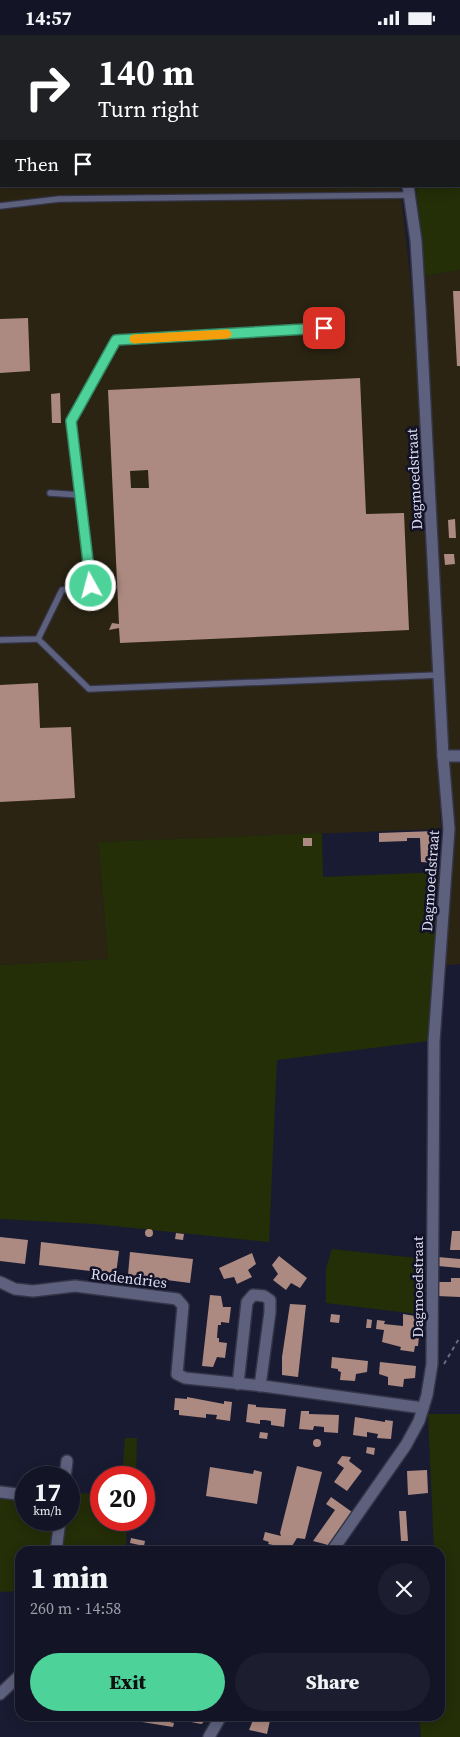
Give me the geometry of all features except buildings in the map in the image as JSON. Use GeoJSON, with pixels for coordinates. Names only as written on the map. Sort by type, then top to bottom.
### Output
{"type":"FeatureCollection","features":[{"type":"Feature","properties":{"kind":"street","name":"Dagmoedstraat"},"geometry":{"type":"LineString","coordinates":[[335,1546],[406,1445],[419,1421],[427,1395],[432,1364],[434,1041],[442,918],[448,866],[449,829],[443,756],[420,307],[409,191]]}},
{"type":"Feature","properties":{"kind":"street"},"geometry":{"type":"LineString","coordinates":[[443,756],[460,755]]}},
{"type":"Feature","properties":{"kind":"street","name":"Rodendries"},"geometry":{"type":"LineString","coordinates":[[0,1282],[15,1289],[33,1291],[74,1286],[177,1299],[183,1306],[177,1374],[185,1378],[423,1408]]}},
{"type":"Feature","properties":{"kind":"street"},"geometry":{"type":"LineString","coordinates":[[238,1384],[247,1302],[253,1295],[264,1296],[270,1301],[270,1312],[260,1386]]}},
{"type":"Feature","properties":{"kind":"street"},"geometry":{"type":"LineString","coordinates":[[66,1466],[67,1461]]}},
{"type":"Feature","properties":{"kind":"street"},"geometry":{"type":"LineString","coordinates":[[0,1492],[15,1494]]}},
{"type":"Feature","properties":{"kind":"street"},"geometry":{"type":"LineString","coordinates":[[57,1546],[59,1531]]}},
{"type":"Feature","properties":{"kind":"street"},"geometry":{"type":"LineString","coordinates":[[0,1694],[15,1680]]}},
{"type":"Feature","properties":{"kind":"street"},"geometry":{"type":"LineString","coordinates":[[209,1737],[218,1721]]}},
{"type":"Feature","properties":{"kind":"lane"},"geometry":{"type":"LineString","coordinates":[[0,206],[59,199],[409,191]]}},
{"type":"Feature","properties":{"kind":"lane"},"geometry":{"type":"LineString","coordinates":[[38,639],[62,590],[91,586],[71,421],[116,340],[324,328]]}},
{"type":"Feature","properties":{"kind":"lane"},"geometry":{"type":"LineString","coordinates":[[50,493],[80,495]]}},
{"type":"Feature","properties":{"kind":"lane"},"geometry":{"type":"LineString","coordinates":[[0,641],[38,639],[89,689],[439,675]]}},
{"type":"Feature","properties":{"kind":"shaded area"},"geometry":{"type":"Polygon","coordinates":[[[0,187],[400,187],[411,284],[420,408],[441,829],[98,842],[108,959],[0,965],[0,187]]]}},
{"type":"Feature","properties":{"kind":"shaded area"},"geometry":{"type":"Polygon","coordinates":[[[460,270],[460,964],[442,966],[451,786],[425,276],[460,270]]]}},
{"type":"Feature","properties":{"kind":"green space"},"geometry":{"type":"Polygon","coordinates":[[[416,187],[460,187],[460,270],[425,276],[416,187]]]}},
{"type":"Feature","properties":{"kind":"green space"},"geometry":{"type":"Polygon","coordinates":[[[322,833],[323,877],[439,872],[429,1041],[277,1060],[269,1242],[94,1224],[0,1219],[0,965],[108,959],[98,842],[322,833]]]}},
{"type":"Feature","properties":{"kind":"green space"},"geometry":{"type":"Polygon","coordinates":[[[332,1249],[426,1259],[425,1315],[326,1303],[326,1268],[332,1249]]]}},
{"type":"Feature","properties":{"kind":"green space"},"geometry":{"type":"Polygon","coordinates":[[[428,1414],[460,1414],[460,1737],[421,1737],[419,1721],[445,1721],[445,1546],[434,1546],[428,1414]]]}},
{"type":"Feature","properties":{"kind":"green space"},"geometry":{"type":"Polygon","coordinates":[[[125,1438],[137,1438],[136,1466],[123,1466],[125,1438]]]}},
{"type":"Feature","properties":{"kind":"green space"},"geometry":{"type":"Polygon","coordinates":[[[0,1490],[15,1491],[15,1531],[80,1531],[80,1493],[90,1494],[90,1531],[127,1531],[126,1546],[15,1546],[15,1591],[0,1592],[0,1490]]]}},
{"type":"Feature","properties":{"kind":"slow traffic"},"geometry":{"type":"LineString","coordinates":[[134,339],[227,334]]}},
{"type":"Feature","properties":{"kind":"route"},"geometry":{"type":"LineString","coordinates":[[91,586],[71,421],[116,340],[324,328]]}}]}
